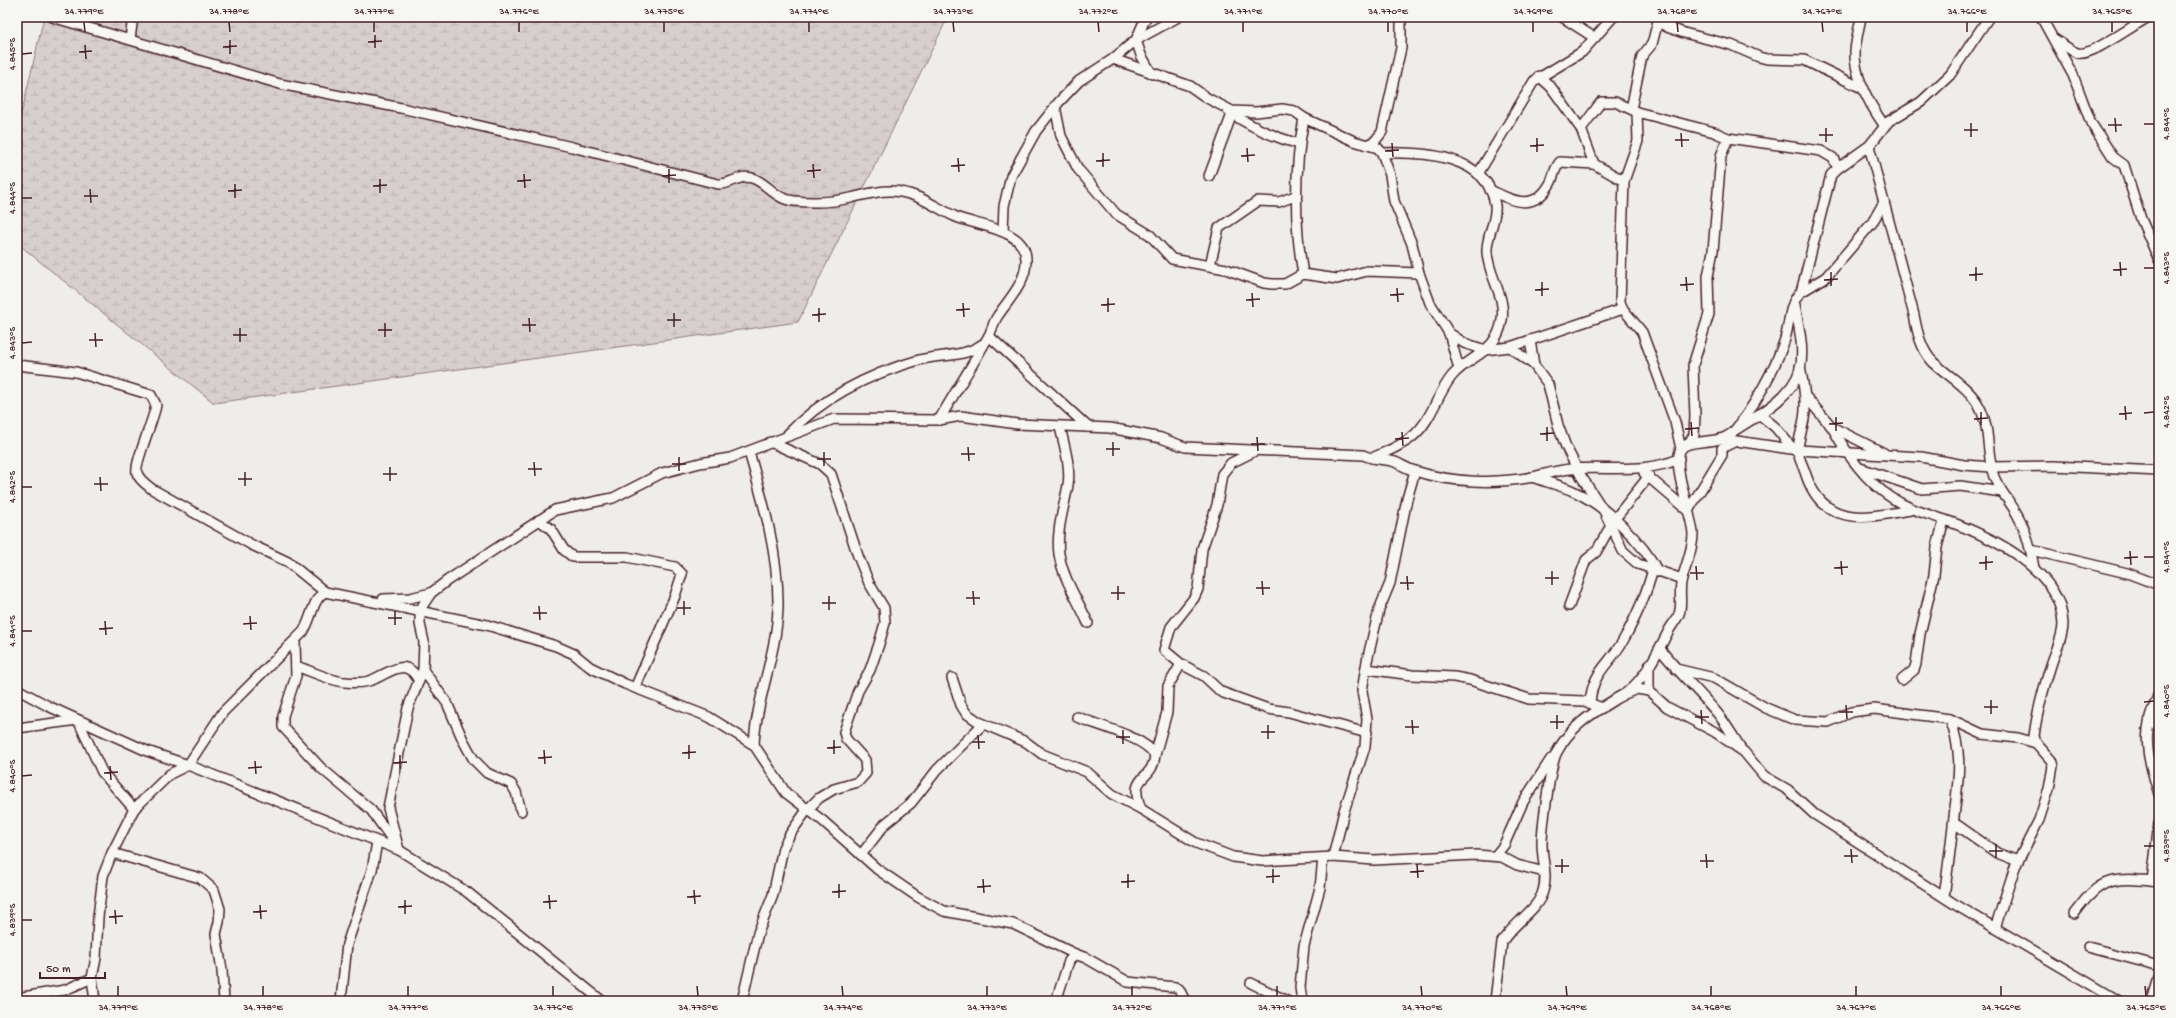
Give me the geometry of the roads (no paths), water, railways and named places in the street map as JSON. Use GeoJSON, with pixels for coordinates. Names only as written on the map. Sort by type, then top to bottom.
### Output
{"type":"FeatureCollection","features":[{"type":"Feature","properties":{"kind":"street"},"geometry":{"type":"LineString","coordinates":[[52,17],[280,84],[401,108],[572,147],[718,184],[725,184],[745,176],[750,177],[754,178],[778,197],[792,201],[834,200],[871,193],[904,191],[936,205],[955,216],[1003,231],[1021,244],[1026,251],[1026,264],[1018,287],[996,319],[987,339],[939,420]]}},
{"type":"Feature","properties":{"kind":"street"},"geometry":{"type":"LineString","coordinates":[[130,39],[133,17]]}},
{"type":"Feature","properties":{"kind":"street"},"geometry":{"type":"LineString","coordinates":[[1146,17],[1136,40],[1141,56],[1152,74]]}},
{"type":"Feature","properties":{"kind":"street"},"geometry":{"type":"LineString","coordinates":[[1003,231],[1004,206],[1011,176],[1036,131],[1055,106],[1079,81],[1113,59],[1136,40],[1178,17]]}},
{"type":"Feature","properties":{"kind":"street"},"geometry":{"type":"LineString","coordinates":[[1366,146],[1375,141],[1382,132],[1400,54],[1401,17]]}},
{"type":"Feature","properties":{"kind":"street"},"geometry":{"type":"LineString","coordinates":[[1562,17],[1595,38]]}},
{"type":"Feature","properties":{"kind":"street"},"geometry":{"type":"LineString","coordinates":[[1478,174],[1534,81],[1539,76],[1578,55],[1613,17]]}},
{"type":"Feature","properties":{"kind":"street"},"geometry":{"type":"LineString","coordinates":[[1861,17],[1855,51],[1856,63],[1864,88],[1873,108],[1884,125]]}},
{"type":"Feature","properties":{"kind":"street"},"geometry":{"type":"LineString","coordinates":[[1734,431],[1756,399],[1782,348],[1826,188],[1831,175],[1868,146],[1884,125],[1921,102],[1950,75],[1989,17]]}},
{"type":"Feature","properties":{"kind":"street"},"geometry":{"type":"LineString","coordinates":[[2041,17],[2073,75],[2091,123],[2113,157],[2124,166],[2141,219],[2159,260]]}},
{"type":"Feature","properties":{"kind":"street"},"geometry":{"type":"LineString","coordinates":[[2054,39],[2076,52],[2085,53],[2108,43],[2133,24],[2149,17]]}},
{"type":"Feature","properties":{"kind":"street"},"geometry":{"type":"LineString","coordinates":[[1627,693],[1650,666],[1680,610],[1682,579],[1689,561],[1693,536],[1683,494],[1679,459],[1681,449],[1672,413],[1642,332],[1623,309],[1620,302],[1624,181],[1638,141],[1634,110],[1642,56],[1652,44],[1659,19],[1667,27],[1684,34],[1731,45],[1759,57],[1804,60],[1864,88]]}},
{"type":"Feature","properties":{"kind":"street"},"geometry":{"type":"LineString","coordinates":[[1113,59],[1152,74],[1190,86],[1232,114],[1276,138],[1299,144]]}},
{"type":"Feature","properties":{"kind":"street"},"geometry":{"type":"LineString","coordinates":[[1539,76],[1551,87],[1581,129],[1594,164]]}},
{"type":"Feature","properties":{"kind":"street"},"geometry":{"type":"LineString","coordinates":[[1581,129],[1601,102],[1615,102],[1634,110],[1714,132],[1728,138],[1821,151],[1833,158],[1838,168]]}},
{"type":"Feature","properties":{"kind":"street"},"geometry":{"type":"LineString","coordinates":[[1055,106],[1061,136],[1075,166],[1106,204],[1127,222],[1150,235],[1172,258],[1210,265],[1272,284],[1285,284],[1303,274],[1337,279],[1367,271],[1419,273]]}},
{"type":"Feature","properties":{"kind":"street"},"geometry":{"type":"LineString","coordinates":[[1224,108],[1232,111],[1256,112],[1282,109],[1294,111],[1304,118],[1366,146],[1378,148],[1382,153],[1390,175],[1394,201],[1412,244],[1419,273],[1430,303],[1449,333],[1459,369]]}},
{"type":"Feature","properties":{"kind":"street"},"geometry":{"type":"LineString","coordinates":[[1208,176],[1232,114]]}},
{"type":"Feature","properties":{"kind":"street"},"geometry":{"type":"LineString","coordinates":[[1303,274],[1298,246],[1295,196],[1299,144],[1304,118]]}},
{"type":"Feature","properties":{"kind":"street"},"geometry":{"type":"LineString","coordinates":[[1681,449],[1689,443],[1694,435],[1695,416],[1693,365],[1710,314],[1708,276],[1713,251],[1721,156],[1728,138]]}},
{"type":"Feature","properties":{"kind":"street"},"geometry":{"type":"LineString","coordinates":[[1868,146],[1921,343],[1932,361],[1960,383],[1980,406],[1987,431],[1992,467],[2002,492],[2019,516],[2031,550],[2034,568]]}},
{"type":"Feature","properties":{"kind":"street"},"geometry":{"type":"LineString","coordinates":[[1370,459],[1412,437],[1420,429],[1446,384],[1459,369],[1496,340],[1500,331],[1503,308],[1487,253],[1495,206],[1490,190],[1478,174],[1460,163],[1438,155],[1382,153]]}},
{"type":"Feature","properties":{"kind":"street"},"geometry":{"type":"LineString","coordinates":[[1490,190],[1518,202],[1538,199],[1548,188],[1560,162],[1594,164],[1624,181]]}},
{"type":"Feature","properties":{"kind":"street"},"geometry":{"type":"LineString","coordinates":[[1210,265],[1219,228],[1258,201],[1279,202],[1295,196]]}},
{"type":"Feature","properties":{"kind":"street"},"geometry":{"type":"LineString","coordinates":[[1797,294],[1826,277],[1872,223],[1884,202]]}},
{"type":"Feature","properties":{"kind":"street"},"geometry":{"type":"LineString","coordinates":[[1796,450],[1806,410],[1800,367],[1800,332],[1797,294]]}},
{"type":"Feature","properties":{"kind":"street"},"geometry":{"type":"LineString","coordinates":[[1449,333],[1464,343],[1485,350],[1510,347],[1610,315],[1623,309]]}},
{"type":"Feature","properties":{"kind":"street"},"geometry":{"type":"LineString","coordinates":[[987,339],[1088,427]]}},
{"type":"Feature","properties":{"kind":"street"},"geometry":{"type":"LineString","coordinates":[[785,436],[801,420],[824,402],[864,379],[920,360],[965,354],[987,339]]}},
{"type":"Feature","properties":{"kind":"street"},"geometry":{"type":"LineString","coordinates":[[1530,340],[1534,365]]}},
{"type":"Feature","properties":{"kind":"street"},"geometry":{"type":"LineString","coordinates":[[1510,347],[1534,365],[1548,384],[1558,425],[1577,469],[1604,511],[1613,522],[1648,554],[1656,571]]}},
{"type":"Feature","properties":{"kind":"street"},"geometry":{"type":"LineString","coordinates":[[17,365],[76,372],[151,396],[156,405],[150,431],[137,462],[136,471],[140,479],[158,493],[248,543],[288,562],[325,592],[373,600],[420,612],[487,625],[556,646],[574,654],[590,667],[635,688],[697,712],[754,745],[786,793],[831,828],[860,856],[918,897],[944,911],[1013,924],[1086,958],[1128,982],[1161,984],[1175,987],[1179,989],[1185,1001]]}},
{"type":"Feature","properties":{"kind":"street"},"geometry":{"type":"LineString","coordinates":[[1723,439],[1759,414],[1784,394],[1798,375],[1800,367]]}},
{"type":"Feature","properties":{"kind":"street"},"geometry":{"type":"LineString","coordinates":[[1805,396],[1832,427],[1847,453],[1878,489],[1910,510],[1944,520],[1995,543],[2034,568],[2049,584],[2058,600],[2063,626],[2050,666],[2035,727],[2036,743]]}},
{"type":"Feature","properties":{"kind":"street"},"geometry":{"type":"LineString","coordinates":[[1759,414],[1775,427],[1796,450],[1810,487],[1817,498],[1828,507],[1845,515],[1864,518],[1910,510]]}},
{"type":"Feature","properties":{"kind":"street"},"geometry":{"type":"LineString","coordinates":[[373,600],[410,598],[431,593],[475,561],[560,508],[613,498],[669,471],[700,463],[730,458],[749,452],[785,436],[834,419],[939,420],[961,416],[1018,424],[1110,428],[1138,432],[1174,441],[1185,447],[1363,455],[1370,459],[1386,460],[1415,471],[1449,479],[1475,481],[1532,477],[1559,470],[1638,469],[1666,465],[1679,459]]}},
{"type":"Feature","properties":{"kind":"street"},"geometry":{"type":"LineString","coordinates":[[1060,427],[1068,472],[1068,484],[1059,522],[1059,553],[1066,578],[1088,622]]}},
{"type":"Feature","properties":{"kind":"street"},"geometry":{"type":"LineString","coordinates":[[1832,427],[1887,455]]}},
{"type":"Feature","properties":{"kind":"street"},"geometry":{"type":"LineString","coordinates":[[1689,443],[1723,439],[1734,442],[1796,450],[1921,456],[1964,465],[1992,467],[2053,466],[2159,471]]}},
{"type":"Feature","properties":{"kind":"street"},"geometry":{"type":"LineString","coordinates":[[742,1001],[758,933],[773,895],[783,848],[790,834],[807,810],[828,792],[858,782],[866,773],[865,760],[846,739],[844,732],[858,691],[870,670],[880,644],[885,617],[882,602],[869,583],[849,532],[837,489],[831,474],[820,464],[770,442]]}},
{"type":"Feature","properties":{"kind":"street"},"geometry":{"type":"LineString","coordinates":[[1688,511],[1722,455],[1722,448],[1734,442]]}},
{"type":"Feature","properties":{"kind":"street"},"geometry":{"type":"LineString","coordinates":[[1256,450],[1231,463],[1222,474],[1217,505],[1202,549],[1198,589],[1194,598],[1171,627],[1164,648],[1166,654],[1181,664],[1200,673],[1221,692],[1268,709],[1367,733]]}},
{"type":"Feature","properties":{"kind":"street"},"geometry":{"type":"LineString","coordinates":[[749,452],[760,491],[771,545],[778,607],[769,663],[755,721],[754,745]]}},
{"type":"Feature","properties":{"kind":"street"},"geometry":{"type":"LineString","coordinates":[[1860,468],[1922,489],[1960,486],[2002,492]]}},
{"type":"Feature","properties":{"kind":"street"},"geometry":{"type":"LineString","coordinates":[[1638,469],[1688,511]]}},
{"type":"Feature","properties":{"kind":"street"},"geometry":{"type":"LineString","coordinates":[[1333,857],[1344,811],[1360,765],[1367,733],[1367,719],[1362,691],[1374,624],[1390,583],[1407,499],[1415,471]]}},
{"type":"Feature","properties":{"kind":"street"},"geometry":{"type":"LineString","coordinates":[[1569,606],[1586,560],[1596,552],[1613,522],[1648,476]]}},
{"type":"Feature","properties":{"kind":"street"},"geometry":{"type":"LineString","coordinates":[[1532,477],[1573,491],[1604,511]]}},
{"type":"Feature","properties":{"kind":"street"},"geometry":{"type":"LineString","coordinates":[[539,520],[551,529],[564,550],[573,557],[627,557],[675,567],[682,574],[675,596],[635,688]]}},
{"type":"Feature","properties":{"kind":"street"},"geometry":{"type":"LineString","coordinates":[[1902,680],[1914,670],[1916,664],[1920,634],[1934,576],[1937,548],[1944,520]]}},
{"type":"Feature","properties":{"kind":"street"},"geometry":{"type":"LineString","coordinates":[[1613,522],[1623,551],[1638,564],[1682,579]]}},
{"type":"Feature","properties":{"kind":"street"},"geometry":{"type":"LineString","coordinates":[[2031,550],[2127,573],[2159,585]]}},
{"type":"Feature","properties":{"kind":"street"},"geometry":{"type":"LineString","coordinates":[[1590,702],[1592,683],[1624,639],[1656,571]]}},
{"type":"Feature","properties":{"kind":"street"},"geometry":{"type":"LineString","coordinates":[[95,1001],[92,978],[96,958],[100,894],[103,876],[112,853],[134,809],[170,774],[188,765],[223,712],[295,642],[307,626],[316,600],[325,592]]}},
{"type":"Feature","properties":{"kind":"street"},"geometry":{"type":"LineString","coordinates":[[399,850],[388,808],[408,708],[423,670],[424,642],[420,624],[420,612],[431,593]]}},
{"type":"Feature","properties":{"kind":"street"},"geometry":{"type":"LineString","coordinates":[[295,642],[295,684],[283,716],[283,727],[321,768],[371,810],[399,850]]}},
{"type":"Feature","properties":{"kind":"street"},"geometry":{"type":"LineString","coordinates":[[1660,649],[1676,669],[1718,714],[1744,752],[1764,776],[1788,790],[1814,814],[1995,928],[2119,1001]]}},
{"type":"Feature","properties":{"kind":"street"},"geometry":{"type":"LineString","coordinates":[[1141,809],[1137,799],[1136,788],[1138,782],[1153,766],[1167,712],[1168,686],[1181,664]]}},
{"type":"Feature","properties":{"kind":"street"},"geometry":{"type":"LineString","coordinates":[[296,666],[340,682],[365,682],[398,667],[408,668],[419,680]]}},
{"type":"Feature","properties":{"kind":"street"},"geometry":{"type":"LineString","coordinates":[[1649,691],[1650,666]]}},
{"type":"Feature","properties":{"kind":"street"},"geometry":{"type":"LineString","coordinates":[[1367,669],[1412,675],[1454,677],[1529,699],[1590,702],[1602,708]]}},
{"type":"Feature","properties":{"kind":"street"},"geometry":{"type":"LineString","coordinates":[[1676,669],[1714,678],[1766,708],[1796,720],[1828,722],[1851,712],[1874,709],[1950,719],[1982,734],[2018,738],[2036,743],[2051,760],[2053,766],[2045,807],[2018,861],[1995,928]]}},
{"type":"Feature","properties":{"kind":"street"},"geometry":{"type":"LineString","coordinates":[[423,670],[447,703],[463,740],[474,760],[488,773],[511,784],[516,792],[521,811]]}},
{"type":"Feature","properties":{"kind":"street"},"geometry":{"type":"LineString","coordinates":[[952,678],[960,705],[966,713],[982,724],[1019,739],[1042,754],[1087,772],[1112,794],[1141,809],[1196,843],[1233,857],[1262,861],[1333,857],[1374,860],[1456,855],[1495,856],[1507,858],[1525,868],[1544,872]]}},
{"type":"Feature","properties":{"kind":"street"},"geometry":{"type":"LineString","coordinates":[[17,689],[78,720],[147,751],[188,765],[399,850],[467,892],[602,1001]]}},
{"type":"Feature","properties":{"kind":"street"},"geometry":{"type":"LineString","coordinates":[[1495,856],[1504,845],[1523,802],[1575,727],[1586,717],[1627,693],[1637,689],[1649,691],[1667,707],[1715,732],[1744,752]]}},
{"type":"Feature","properties":{"kind":"street"},"geometry":{"type":"LineString","coordinates":[[2159,692],[2150,718],[2148,752],[2159,794]]}},
{"type":"Feature","properties":{"kind":"street"},"geometry":{"type":"LineString","coordinates":[[1076,717],[1139,742],[1148,747],[1155,755]]}},
{"type":"Feature","properties":{"kind":"street"},"geometry":{"type":"LineString","coordinates":[[2150,718],[2159,727]]}},
{"type":"Feature","properties":{"kind":"street"},"geometry":{"type":"LineString","coordinates":[[1944,896],[1954,835],[1960,762],[1957,738],[1950,719]]}},
{"type":"Feature","properties":{"kind":"street"},"geometry":{"type":"LineString","coordinates":[[17,728],[78,720]]}},
{"type":"Feature","properties":{"kind":"street"},"geometry":{"type":"LineString","coordinates":[[78,720],[102,772],[134,809]]}},
{"type":"Feature","properties":{"kind":"street"},"geometry":{"type":"LineString","coordinates":[[860,856],[885,824],[911,803],[937,770],[982,724]]}},
{"type":"Feature","properties":{"kind":"street"},"geometry":{"type":"LineString","coordinates":[[1495,1001],[1502,942],[1506,934],[1541,898],[1544,890],[1542,842],[1552,767],[1556,753]]}},
{"type":"Feature","properties":{"kind":"street"},"geometry":{"type":"LineString","coordinates":[[2074,914],[2088,896],[2108,881],[2124,879],[2156,882],[2159,823]]}},
{"type":"Feature","properties":{"kind":"street"},"geometry":{"type":"LineString","coordinates":[[1957,825],[1997,853],[2018,861]]}},
{"type":"Feature","properties":{"kind":"street"},"geometry":{"type":"LineString","coordinates":[[341,1001],[346,944],[372,870],[377,842]]}},
{"type":"Feature","properties":{"kind":"street"},"geometry":{"type":"LineString","coordinates":[[112,853],[200,878],[214,890],[220,909],[220,922],[216,934],[222,970],[224,1001]]}},
{"type":"Feature","properties":{"kind":"street"},"geometry":{"type":"LineString","coordinates":[[1302,1001],[1300,987],[1304,946],[1320,888],[1323,858]]}},
{"type":"Feature","properties":{"kind":"street"},"geometry":{"type":"LineString","coordinates":[[2088,947],[2159,966]]}},
{"type":"Feature","properties":{"kind":"street"},"geometry":{"type":"LineString","coordinates":[[1056,1001],[1069,961],[1075,954]]}},
{"type":"Feature","properties":{"kind":"street"},"geometry":{"type":"LineString","coordinates":[[17,998],[58,992],[76,986],[92,978]]}},
{"type":"Feature","properties":{"kind":"street"},"geometry":{"type":"LineString","coordinates":[[2152,1001],[2159,978]]}},
{"type":"Feature","properties":{"kind":"street"},"geometry":{"type":"LineString","coordinates":[[1252,983],[1287,1001]]}}]}
